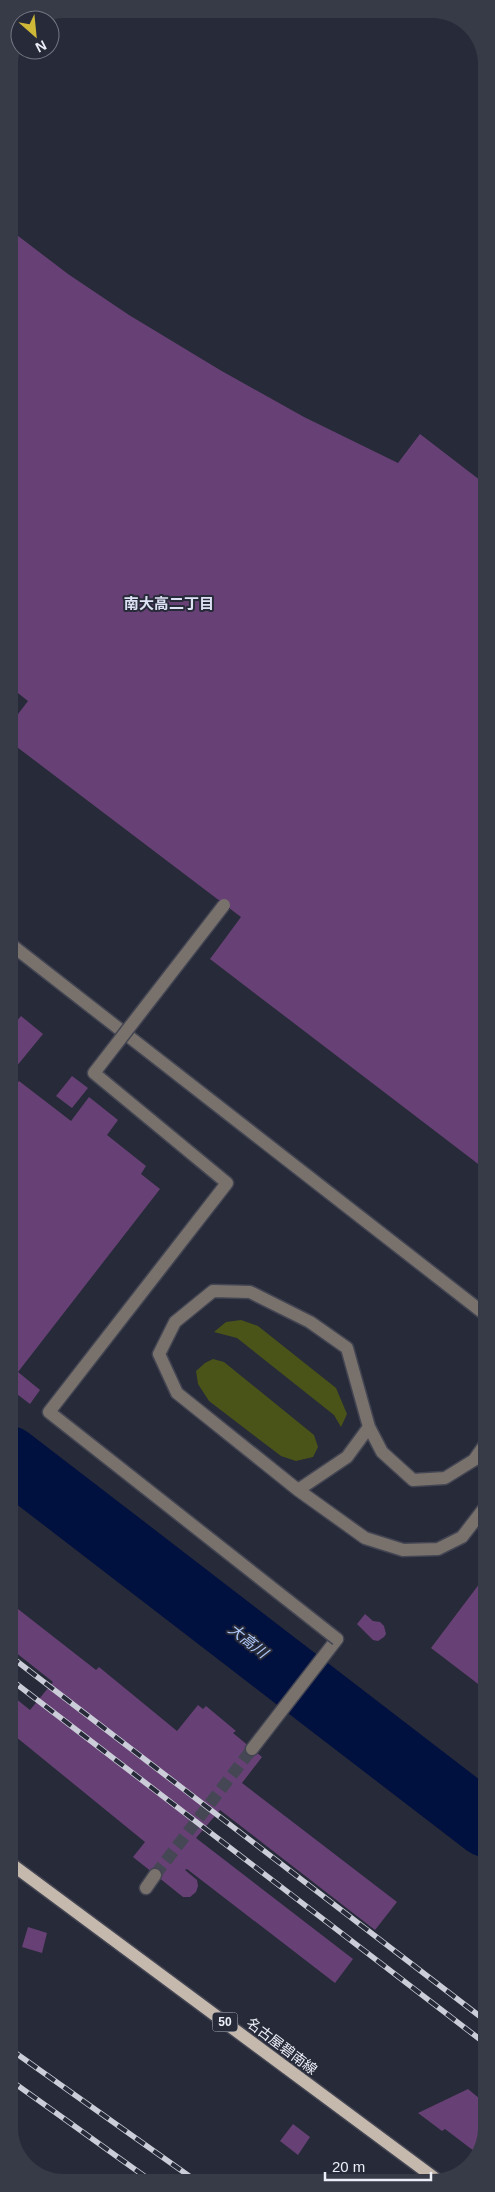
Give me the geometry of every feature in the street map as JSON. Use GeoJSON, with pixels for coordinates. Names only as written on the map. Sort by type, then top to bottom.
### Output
{"type":"FeatureCollection","features":[{"type":"Feature","properties":{"kind":"main road","name":"名古屋碧南線"},"geometry":{"type":"LineString","coordinates":[[18,1869],[429,2174]]}},
{"type":"Feature","properties":{"kind":"street"},"geometry":{"type":"LineString","coordinates":[[224,905],[94,1073],[227,1183],[48,1412],[337,1639],[252,1749]]}},
{"type":"Feature","properties":{"kind":"street"},"geometry":{"type":"LineString","coordinates":[[18,950],[478,1309]]}},
{"type":"Feature","properties":{"kind":"street"},"geometry":{"type":"LineString","coordinates":[[478,1454],[474,1460],[445,1478],[413,1480],[382,1452],[369,1428],[346,1348],[310,1322],[250,1292],[213,1291],[175,1322],[159,1354],[178,1393],[298,1490],[365,1538],[403,1550],[438,1549],[462,1537],[478,1516]]}},
{"type":"Feature","properties":{"kind":"street"},"geometry":{"type":"LineString","coordinates":[[298,1490],[347,1457],[369,1428]]}},
{"type":"Feature","properties":{"kind":"street"},"geometry":{"type":"LineString","coordinates":[[146,1888],[155,1875]]}},
{"type":"Feature","properties":{"kind":"green space"},"geometry":{"type":"Polygon","coordinates":[[[241,1320],[258,1326],[336,1388],[347,1414],[341,1427],[334,1415],[237,1338],[214,1332],[226,1322],[241,1320]]]}},
{"type":"Feature","properties":{"kind":"green space"},"geometry":{"type":"Polygon","coordinates":[[[213,1359],[224,1362],[314,1435],[318,1447],[313,1457],[296,1461],[281,1456],[209,1401],[198,1384],[196,1371],[213,1359]]]}},
{"type":"Feature","properties":{"kind":"building"},"geometry":{"type":"Polygon","coordinates":[[[18,236],[68,274],[129,315],[220,370],[304,417],[398,463],[420,434],[478,479],[478,1164],[210,959],[241,917],[18,748],[18,714],[28,701],[18,693],[18,236]]]}},
{"type":"Feature","properties":{"kind":"building"},"geometry":{"type":"Polygon","coordinates":[[[21,1016],[43,1034],[18,1065],[18,1020],[21,1016]]]}},
{"type":"Feature","properties":{"kind":"building"},"geometry":{"type":"Polygon","coordinates":[[[72,1076],[88,1088],[72,1108],[56,1096],[72,1076]]]}},
{"type":"Feature","properties":{"kind":"building"},"geometry":{"type":"Polygon","coordinates":[[[19,1081],[71,1121],[89,1097],[118,1120],[107,1135],[146,1166],[141,1174],[160,1189],[18,1372],[19,1081]]]}},
{"type":"Feature","properties":{"kind":"building"},"geometry":{"type":"Polygon","coordinates":[[[18,1372],[40,1390],[30,1404],[18,1395],[18,1372]]]}},
{"type":"Feature","properties":{"kind":"building"},"geometry":{"type":"Polygon","coordinates":[[[478,1586],[478,1684],[431,1648],[478,1586]]]}},
{"type":"Feature","properties":{"kind":"building"},"geometry":{"type":"Polygon","coordinates":[[[18,1609],[96,1670],[99,1667],[177,1731],[198,1705],[203,1709],[206,1706],[236,1731],[233,1733],[262,1757],[242,1783],[397,1902],[375,1930],[220,1810],[196,1838],[353,1959],[335,1983],[187,1869],[185,1870],[197,1880],[198,1886],[196,1892],[190,1897],[183,1897],[133,1857],[145,1842],[18,1739],[18,1700],[30,1710],[53,1682],[18,1654],[18,1609]]]}},
{"type":"Feature","properties":{"kind":"building"},"geometry":{"type":"Polygon","coordinates":[[[365,1614],[373,1621],[380,1622],[384,1626],[386,1634],[378,1641],[373,1640],[357,1624],[365,1614]]]}},
{"type":"Feature","properties":{"kind":"building"},"geometry":{"type":"Polygon","coordinates":[[[28,1927],[47,1933],[42,1953],[22,1947],[28,1927]]]}},
{"type":"Feature","properties":{"kind":"building"},"geometry":{"type":"Polygon","coordinates":[[[468,2089],[478,2097],[478,2128],[472,2150],[445,2129],[442,2131],[418,2113],[468,2089]]]}},
{"type":"Feature","properties":{"kind":"building"},"geometry":{"type":"Polygon","coordinates":[[[293,2124],[310,2137],[298,2155],[280,2141],[293,2124]]]}},
{"type":"Feature","properties":{"kind":"waterway","name":"大高川"},"geometry":{"type":"LineString","coordinates":[[18,1465],[478,1819]]}},
{"type":"Feature","properties":{"kind":"tunnel"},"geometry":{"type":"LineString","coordinates":[[155,1875],[252,1749]]}},
{"type":"Feature","properties":{"kind":"railway"},"geometry":{"type":"LineString","coordinates":[[18,1662],[478,2015]]}},
{"type":"Feature","properties":{"kind":"railway"},"geometry":{"type":"LineString","coordinates":[[18,1685],[478,2038]]}},
{"type":"Feature","properties":{"kind":"railway"},"geometry":{"type":"LineString","coordinates":[[18,2055],[186,2174]]}},
{"type":"Feature","properties":{"kind":"railway"},"geometry":{"type":"LineString","coordinates":[[18,2086],[141,2174]]}},
{"type":"Feature","properties":{"kind":"district","name":"南大高二丁目"},"geometry":{"type":"Point","coordinates":[169,604]}}]}
